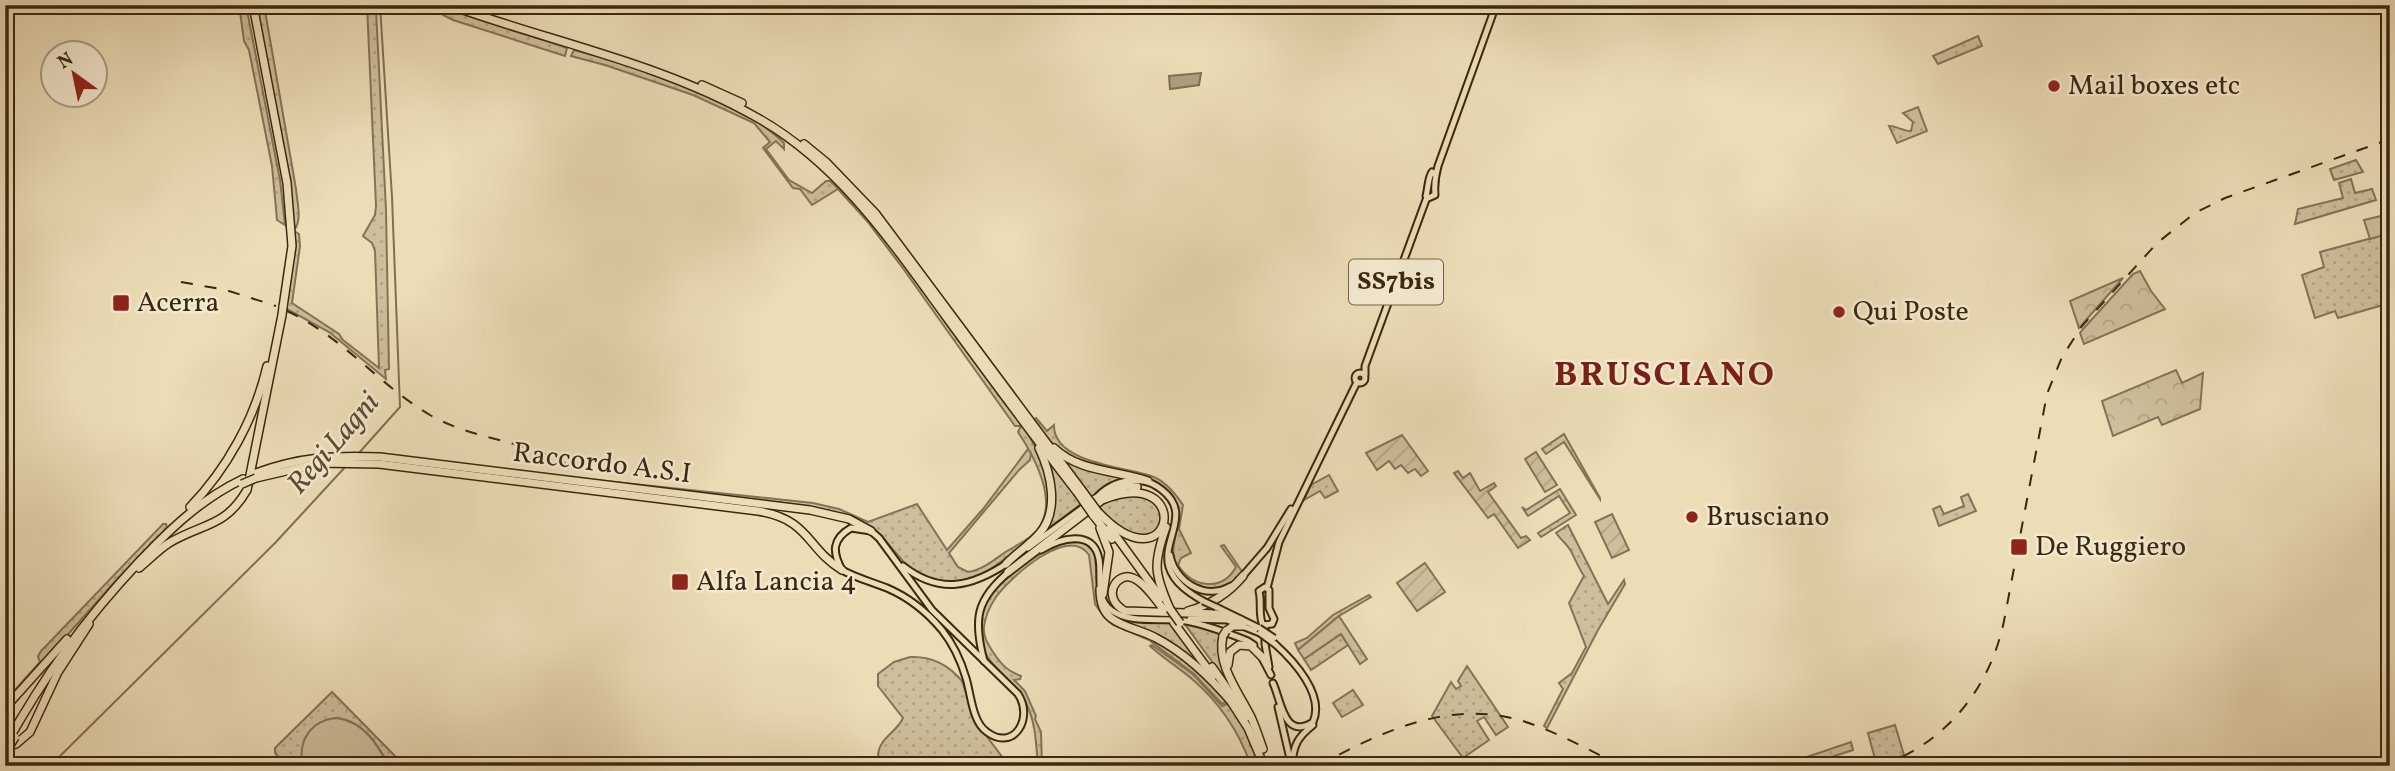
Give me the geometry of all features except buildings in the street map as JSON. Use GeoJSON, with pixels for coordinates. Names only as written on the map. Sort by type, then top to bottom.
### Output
{"type":"FeatureCollection","features":[{"type":"Feature","properties":{"kind":"highway"},"geometry":{"type":"LineString","coordinates":[[5,708],[153,547],[166,538],[183,536],[231,513],[247,490],[289,270],[290,232],[287,183],[251,5]]}},
{"type":"Feature","properties":{"kind":"highway"},"geometry":{"type":"LineString","coordinates":[[449,5],[650,66],[716,91],[795,137],[826,162],[876,214],[1032,429],[1070,460],[1147,481]]}},
{"type":"Feature","properties":{"kind":"highway"},"geometry":{"type":"LineString","coordinates":[[462,5],[698,88],[759,118],[804,150],[860,204],[888,237],[1167,610]]}},
{"type":"Feature","properties":{"kind":"highway"},"geometry":{"type":"LineString","coordinates":[[759,118],[767,129],[787,144]]}},
{"type":"Feature","properties":{"kind":"highway"},"geometry":{"type":"LineString","coordinates":[[827,178],[860,204]]}},
{"type":"Feature","properties":{"kind":"highway"},"geometry":{"type":"LineString","coordinates":[[5,747],[90,623],[209,487],[251,415],[263,384],[281,311]]}},
{"type":"Feature","properties":{"kind":"highway"},"geometry":{"type":"LineString","coordinates":[[1007,568],[1046,526],[1050,512],[1049,472],[1032,429]]}},
{"type":"Feature","properties":{"kind":"highway","name":"Raccordo A.S.I"},"geometry":{"type":"LineString","coordinates":[[180,522],[209,498],[282,464],[322,459],[380,461],[810,510],[849,519],[871,531]]}},
{"type":"Feature","properties":{"kind":"highway","name":"Raccordo A.S.I"},"geometry":{"type":"LineString","coordinates":[[380,461],[774,514],[801,528],[842,570]]}},
{"type":"Feature","properties":{"kind":"highway"},"geometry":{"type":"LineString","coordinates":[[1095,499],[1126,486],[1151,490],[1161,498],[1168,516],[1157,553],[1156,572],[1167,610]]}},
{"type":"Feature","properties":{"kind":"highway"},"geometry":{"type":"LineString","coordinates":[[1007,568],[1102,500],[1126,492],[1139,491],[1157,500],[1163,508],[1163,527],[1155,536],[1144,540],[1135,539],[1123,534],[1096,514]]}},
{"type":"Feature","properties":{"kind":"highway"},"geometry":{"type":"LineString","coordinates":[[1096,514],[1109,552],[1101,593],[1102,606],[1112,619],[1162,641],[1198,666],[1234,705]]}},
{"type":"Feature","properties":{"kind":"highway"},"geometry":{"type":"LineString","coordinates":[[1179,620],[1213,602],[1230,590],[1246,573]]}},
{"type":"Feature","properties":{"kind":"highway"},"geometry":{"type":"LineString","coordinates":[[1242,623],[1216,614],[1179,620],[1125,611],[1112,601],[1113,587],[1120,579],[1136,579],[1179,620],[1242,708],[1263,749]]}},
{"type":"Feature","properties":{"kind":"highway"},"geometry":{"type":"LineString","coordinates":[[5,754],[57,660],[110,593]]}},
{"type":"Feature","properties":{"kind":"highway"},"geometry":{"type":"LineString","coordinates":[[1179,620],[1248,728],[1267,766]]}},
{"type":"Feature","properties":{"kind":"highway"},"geometry":{"type":"LineString","coordinates":[[5,747],[16,744],[30,732],[58,672],[90,623]]}},
{"type":"Feature","properties":{"kind":"highway"},"geometry":{"type":"LineString","coordinates":[[1242,623],[1233,626],[1224,634],[1222,656],[1256,727],[1267,766]]}},
{"type":"Feature","properties":{"kind":"highway"},"geometry":{"type":"LineString","coordinates":[[1230,676],[1227,659],[1236,646],[1249,645],[1262,657]]}},
{"type":"Feature","properties":{"kind":"main road","name":"SS7bis"},"geometry":{"type":"LineString","coordinates":[[1261,629],[1272,624],[1274,619],[1269,608],[1267,588],[1279,542],[1351,394],[1359,383],[1355,378],[1365,366],[1427,198],[1429,176],[1438,166],[1496,5]]}},
{"type":"Feature","properties":{"kind":"main road"},"geometry":{"type":"LineString","coordinates":[[984,661],[978,639],[979,610],[991,589],[1007,568],[1104,489],[1119,482],[1147,481],[1169,495],[1176,513],[1170,556],[1172,566],[1188,584],[1203,590],[1220,591],[1246,573],[1273,539],[1303,492]]}},
{"type":"Feature","properties":{"kind":"main road"},"geometry":{"type":"LineString","coordinates":[[851,528],[859,528],[871,531],[884,542],[898,562],[932,610],[1007,682],[1023,702],[1025,716],[1021,727],[1013,735],[995,737],[984,731],[961,663],[943,631],[928,614],[891,590],[842,570],[834,553],[838,538],[851,528]]}},
{"type":"Feature","properties":{"kind":"main road"},"geometry":{"type":"LineString","coordinates":[[1173,535],[1168,550],[1168,562],[1172,574],[1183,587],[1242,623],[1261,629],[1302,670],[1315,693],[1319,708],[1315,723],[1297,738],[1292,766]]}},
{"type":"Feature","properties":{"kind":"main road"},"geometry":{"type":"LineString","coordinates":[[898,562],[918,578],[944,585],[978,580],[1063,539],[1082,539],[1096,551],[1101,593],[1109,608],[1125,616],[1179,620],[1248,640],[1256,646],[1271,675]]}},
{"type":"Feature","properties":{"kind":"main road","name":"SS7bis"},"geometry":{"type":"LineString","coordinates":[[1267,588],[1259,591],[1262,607],[1261,629],[1292,766]]}},
{"type":"Feature","properties":{"kind":"main road"},"geometry":{"type":"LineString","coordinates":[[1273,683],[1289,723],[1296,727],[1305,727],[1312,722],[1317,708],[1311,689],[1275,641]]}},
{"type":"Feature","properties":{"kind":"green space"},"geometry":{"type":"Polygon","coordinates":[[[239,5],[246,5],[280,180],[285,225],[277,220],[272,166],[249,50],[244,41],[239,5]]]}},
{"type":"Feature","properties":{"kind":"green space"},"geometry":{"type":"Polygon","coordinates":[[[255,5],[264,5],[296,189],[299,215],[295,229],[255,5]]]}},
{"type":"Feature","properties":{"kind":"green space"},"geometry":{"type":"Polygon","coordinates":[[[367,5],[375,5],[376,9],[386,210],[389,369],[385,370],[386,379],[329,332],[285,308],[294,231],[299,234],[300,246],[292,303],[339,334],[379,368],[375,251],[372,243],[363,236],[375,215],[376,206],[367,5]]]}},
{"type":"Feature","properties":{"kind":"green space"},"geometry":{"type":"Polygon","coordinates":[[[419,5],[439,5],[567,48],[565,56],[453,20],[443,15],[445,10],[442,9],[439,13],[419,5]]]}},
{"type":"Feature","properties":{"kind":"green space"},"geometry":{"type":"Polygon","coordinates":[[[1978,36],[1982,46],[1938,64],[1933,56],[1978,36]]]}},
{"type":"Feature","properties":{"kind":"green space"},"geometry":{"type":"Polygon","coordinates":[[[574,50],[657,75],[712,96],[739,110],[784,143],[784,149],[776,141],[766,149],[789,180],[812,193],[826,181],[830,181],[860,209],[884,236],[1024,427],[1045,464],[1050,502],[1047,518],[1036,536],[977,578],[942,582],[922,576],[908,567],[871,528],[845,515],[567,477],[813,503],[839,509],[868,522],[917,504],[947,550],[983,509],[1028,449],[1018,432],[1021,426],[1015,426],[902,267],[867,221],[838,189],[812,205],[800,189],[793,188],[763,148],[770,142],[754,123],[693,95],[571,56],[574,50]],[[1031,454],[1030,460],[949,553],[958,567],[968,572],[979,569],[1035,533],[1044,518],[1046,505],[1037,466],[1031,454]]]}},
{"type":"Feature","properties":{"kind":"green space"},"geometry":{"type":"Polygon","coordinates":[[[1918,107],[1927,131],[1897,143],[1889,126],[1911,131],[1913,122],[1903,113],[1918,107]]]}},
{"type":"Feature","properties":{"kind":"green space"},"geometry":{"type":"Polygon","coordinates":[[[2356,160],[2363,172],[2334,180],[2330,169],[2356,160]]]}},
{"type":"Feature","properties":{"kind":"green space"},"geometry":{"type":"Polygon","coordinates":[[[2351,179],[2355,193],[2372,189],[2376,200],[2295,224],[2298,209],[2343,198],[2339,183],[2351,179]]]}},
{"type":"Feature","properties":{"kind":"green space"},"geometry":{"type":"Polygon","coordinates":[[[2381,216],[2387,234],[2370,239],[2364,220],[2381,216]]]}},
{"type":"Feature","properties":{"kind":"green space"},"geometry":{"type":"Polygon","coordinates":[[[2387,234],[2390,243],[2390,303],[2338,318],[2335,311],[2315,318],[2302,275],[2324,267],[2320,252],[2387,234]]]}},
{"type":"Feature","properties":{"kind":"green space"},"geometry":{"type":"Polygon","coordinates":[[[2140,271],[2165,309],[2084,344],[2080,333],[2133,274],[2140,271]]]}},
{"type":"Feature","properties":{"kind":"green space"},"geometry":{"type":"Polygon","coordinates":[[[2123,278],[2079,328],[2070,301],[2123,278]]]}},
{"type":"Feature","properties":{"kind":"green space"},"geometry":{"type":"Polygon","coordinates":[[[2176,370],[2182,383],[2203,373],[2200,409],[2162,425],[2158,417],[2113,436],[2102,401],[2176,370]]]}},
{"type":"Feature","properties":{"kind":"green space"},"geometry":{"type":"Polygon","coordinates":[[[1036,418],[1047,431],[1054,425],[1057,438],[1065,448],[1077,455],[1151,476],[1169,488],[1183,505],[1179,529],[1191,553],[1181,558],[1178,565],[1191,579],[1207,584],[1223,580],[1230,575],[1236,567],[1221,546],[1224,545],[1243,573],[1216,589],[1202,588],[1186,579],[1174,560],[1178,515],[1171,494],[1151,479],[1076,461],[1063,453],[1047,437],[1033,420],[1036,418]]]}},
{"type":"Feature","properties":{"kind":"green space"},"geometry":{"type":"Polygon","coordinates":[[[1564,434],[1600,499],[1564,442],[1546,454],[1542,449],[1564,434]]]}},
{"type":"Feature","properties":{"kind":"green space"},"geometry":{"type":"Polygon","coordinates":[[[1402,435],[1428,471],[1421,476],[1415,469],[1408,473],[1401,465],[1395,469],[1389,461],[1377,470],[1366,453],[1402,435]]]}},
{"type":"Feature","properties":{"kind":"green space"},"geometry":{"type":"Polygon","coordinates":[[[1056,452],[1126,478],[1091,497],[1056,452]]]}},
{"type":"Feature","properties":{"kind":"green space"},"geometry":{"type":"Polygon","coordinates":[[[1536,452],[1557,485],[1545,492],[1525,459],[1536,452]]]}},
{"type":"Feature","properties":{"kind":"green space"},"geometry":{"type":"Polygon","coordinates":[[[1048,459],[1081,504],[1045,531],[1048,524],[1048,459]]]}},
{"type":"Feature","properties":{"kind":"green space"},"geometry":{"type":"Polygon","coordinates":[[[1458,471],[1463,478],[1470,473],[1480,491],[1494,483],[1496,486],[1488,492],[1521,538],[1526,536],[1530,540],[1518,548],[1494,514],[1488,518],[1454,473],[1458,471]]]}},
{"type":"Feature","properties":{"kind":"green space"},"geometry":{"type":"Polygon","coordinates":[[[1329,475],[1338,491],[1325,498],[1320,491],[1304,500],[1311,485],[1329,475]]]}},
{"type":"Feature","properties":{"kind":"green space"},"geometry":{"type":"Polygon","coordinates":[[[1560,489],[1576,515],[1541,537],[1538,533],[1570,513],[1559,496],[1528,516],[1522,507],[1526,510],[1560,489]]]}},
{"type":"Feature","properties":{"kind":"green space"},"geometry":{"type":"Polygon","coordinates":[[[1123,494],[1153,499],[1163,515],[1158,531],[1136,538],[1107,519],[1097,505],[1123,494]]]}},
{"type":"Feature","properties":{"kind":"green space"},"geometry":{"type":"Polygon","coordinates":[[[1968,494],[1976,511],[1939,526],[1933,509],[1940,506],[1944,514],[1964,506],[1961,497],[1968,494]]]}},
{"type":"Feature","properties":{"kind":"green space"},"geometry":{"type":"Polygon","coordinates":[[[1612,514],[1629,550],[1612,558],[1595,522],[1612,514]]]}},
{"type":"Feature","properties":{"kind":"green space"},"geometry":{"type":"Polygon","coordinates":[[[163,524],[166,524],[167,528],[119,577],[5,705],[5,701],[40,662],[38,656],[41,651],[163,524]]]}},
{"type":"Feature","properties":{"kind":"green space"},"geometry":{"type":"Polygon","coordinates":[[[1568,525],[1608,604],[1624,580],[1625,584],[1547,728],[1544,726],[1563,689],[1559,683],[1572,673],[1586,647],[1569,603],[1584,576],[1571,550],[1556,533],[1568,525]]]}},
{"type":"Feature","properties":{"kind":"green space"},"geometry":{"type":"Polygon","coordinates":[[[1080,540],[1095,553],[1098,596],[1103,611],[1157,639],[1195,666],[1227,701],[1222,704],[1194,674],[1149,640],[1113,625],[1104,617],[1095,604],[1089,555],[1080,547],[1068,546],[1054,550],[1026,567],[1003,588],[990,608],[984,627],[986,640],[999,660],[1021,676],[1020,679],[1014,680],[1025,691],[1041,732],[1042,766],[1038,766],[1032,718],[1023,697],[992,663],[982,646],[982,614],[988,598],[1006,579],[1053,547],[1080,540]]]}},
{"type":"Feature","properties":{"kind":"green space"},"geometry":{"type":"Polygon","coordinates":[[[1425,563],[1445,592],[1417,611],[1397,583],[1425,563]]]}},
{"type":"Feature","properties":{"kind":"green space"},"geometry":{"type":"Polygon","coordinates":[[[1369,595],[1371,597],[1339,616],[1298,650],[1295,643],[1307,638],[1333,615],[1369,595]]]}},
{"type":"Feature","properties":{"kind":"green space"},"geometry":{"type":"Polygon","coordinates":[[[1108,611],[1120,616],[1169,621],[1200,663],[1166,640],[1118,620],[1108,611]]]}},
{"type":"Feature","properties":{"kind":"green space"},"geometry":{"type":"Polygon","coordinates":[[[1339,616],[1367,659],[1360,664],[1341,634],[1304,659],[1298,650],[1339,616]]]}},
{"type":"Feature","properties":{"kind":"green space"},"geometry":{"type":"Polygon","coordinates":[[[1184,623],[1222,634],[1220,644],[1242,703],[1184,623]]]}},
{"type":"Feature","properties":{"kind":"green space"},"geometry":{"type":"Polygon","coordinates":[[[1341,634],[1348,645],[1311,670],[1304,659],[1341,634]]]}},
{"type":"Feature","properties":{"kind":"green space"},"geometry":{"type":"Polygon","coordinates":[[[1150,646],[1194,675],[1222,706],[1229,703],[1247,733],[1261,766],[1251,766],[1228,718],[1211,698],[1192,679],[1150,646]]]}},
{"type":"Feature","properties":{"kind":"green space"},"geometry":{"type":"Polygon","coordinates":[[[910,657],[932,660],[957,675],[962,681],[976,722],[1009,766],[886,766],[878,755],[879,749],[903,718],[878,686],[878,674],[894,662],[910,657]]]}},
{"type":"Feature","properties":{"kind":"green space"},"geometry":{"type":"Polygon","coordinates":[[[1467,666],[1508,727],[1496,735],[1484,717],[1477,721],[1489,740],[1463,758],[1432,716],[1451,682],[1456,689],[1461,686],[1458,681],[1467,666]]]}},
{"type":"Feature","properties":{"kind":"green space"},"geometry":{"type":"Polygon","coordinates":[[[1353,690],[1363,705],[1342,717],[1333,703],[1353,690]]]}},
{"type":"Feature","properties":{"kind":"green space"},"geometry":{"type":"Polygon","coordinates":[[[332,692],[397,758],[389,765],[366,732],[355,724],[333,719],[315,727],[308,735],[302,755],[303,766],[287,766],[275,753],[275,748],[332,692]]]}},
{"type":"Feature","properties":{"kind":"green space"},"geometry":{"type":"Polygon","coordinates":[[[337,718],[355,724],[369,735],[389,766],[303,766],[302,748],[308,733],[320,723],[337,718]]]}},
{"type":"Feature","properties":{"kind":"green space"},"geometry":{"type":"Polygon","coordinates":[[[1895,725],[1904,755],[1877,766],[1868,733],[1895,725]]]}},
{"type":"Feature","properties":{"kind":"green space"},"geometry":{"type":"Polygon","coordinates":[[[1851,742],[1853,750],[1803,766],[1801,759],[1851,742]]]}},
{"type":"Feature","properties":{"kind":"shaded area"},"geometry":{"type":"Polygon","coordinates":[[[1201,73],[1199,85],[1170,89],[1169,76],[1201,73]]]}},
{"type":"Feature","properties":{"kind":"waterway","name":"Regi Lagni"},"geometry":{"type":"LineString","coordinates":[[358,454],[400,407],[392,197],[380,5]]}},
{"type":"Feature","properties":{"kind":"waterway","name":"Regi Lagni"},"geometry":{"type":"LineString","coordinates":[[50,766],[276,542],[347,465]]}},
{"type":"Feature","properties":{"kind":"railway"},"geometry":{"type":"LineString","coordinates":[[1881,766],[1905,756],[1945,727],[1962,710],[1988,669],[2004,621],[2047,394],[2062,357],[2082,326],[2157,243],[2195,213],[2225,198],[2390,139]]}},
{"type":"Feature","properties":{"kind":"railway"},"geometry":{"type":"LineString","coordinates":[[181,282],[226,290],[276,306]]}},
{"type":"Feature","properties":{"kind":"railway"},"geometry":{"type":"LineString","coordinates":[[287,311],[326,334],[394,390],[430,415],[447,424],[537,451],[571,467]]}},
{"type":"Feature","properties":{"kind":"railway"},"geometry":{"type":"LineString","coordinates":[[1318,766],[1367,741],[1417,722],[1469,714],[1496,715],[1536,725],[1621,766]]}},
{"type":"Feature","properties":{"kind":"place","name":"Mail boxes etc"},"geometry":{"type":"Point","coordinates":[2054,86]}},
{"type":"Feature","properties":{"kind":"place","name":"Acerra"},"geometry":{"type":"Point","coordinates":[121,303]}},
{"type":"Feature","properties":{"kind":"place","name":"Qui Poste"},"geometry":{"type":"Point","coordinates":[1839,312]}},
{"type":"Feature","properties":{"kind":"place","name":"Brusciano"},"geometry":{"type":"Point","coordinates":[1692,517]}},
{"type":"Feature","properties":{"kind":"place","name":"De Ruggiero"},"geometry":{"type":"Point","coordinates":[2019,547]}},
{"type":"Feature","properties":{"kind":"place","name":"Alfa Lancia 4"},"geometry":{"type":"Point","coordinates":[680,582]}},
{"type":"Feature","properties":{"kind":"district","name":"BRUSCIANO"},"geometry":{"type":"Point","coordinates":[1665,376]}}]}
